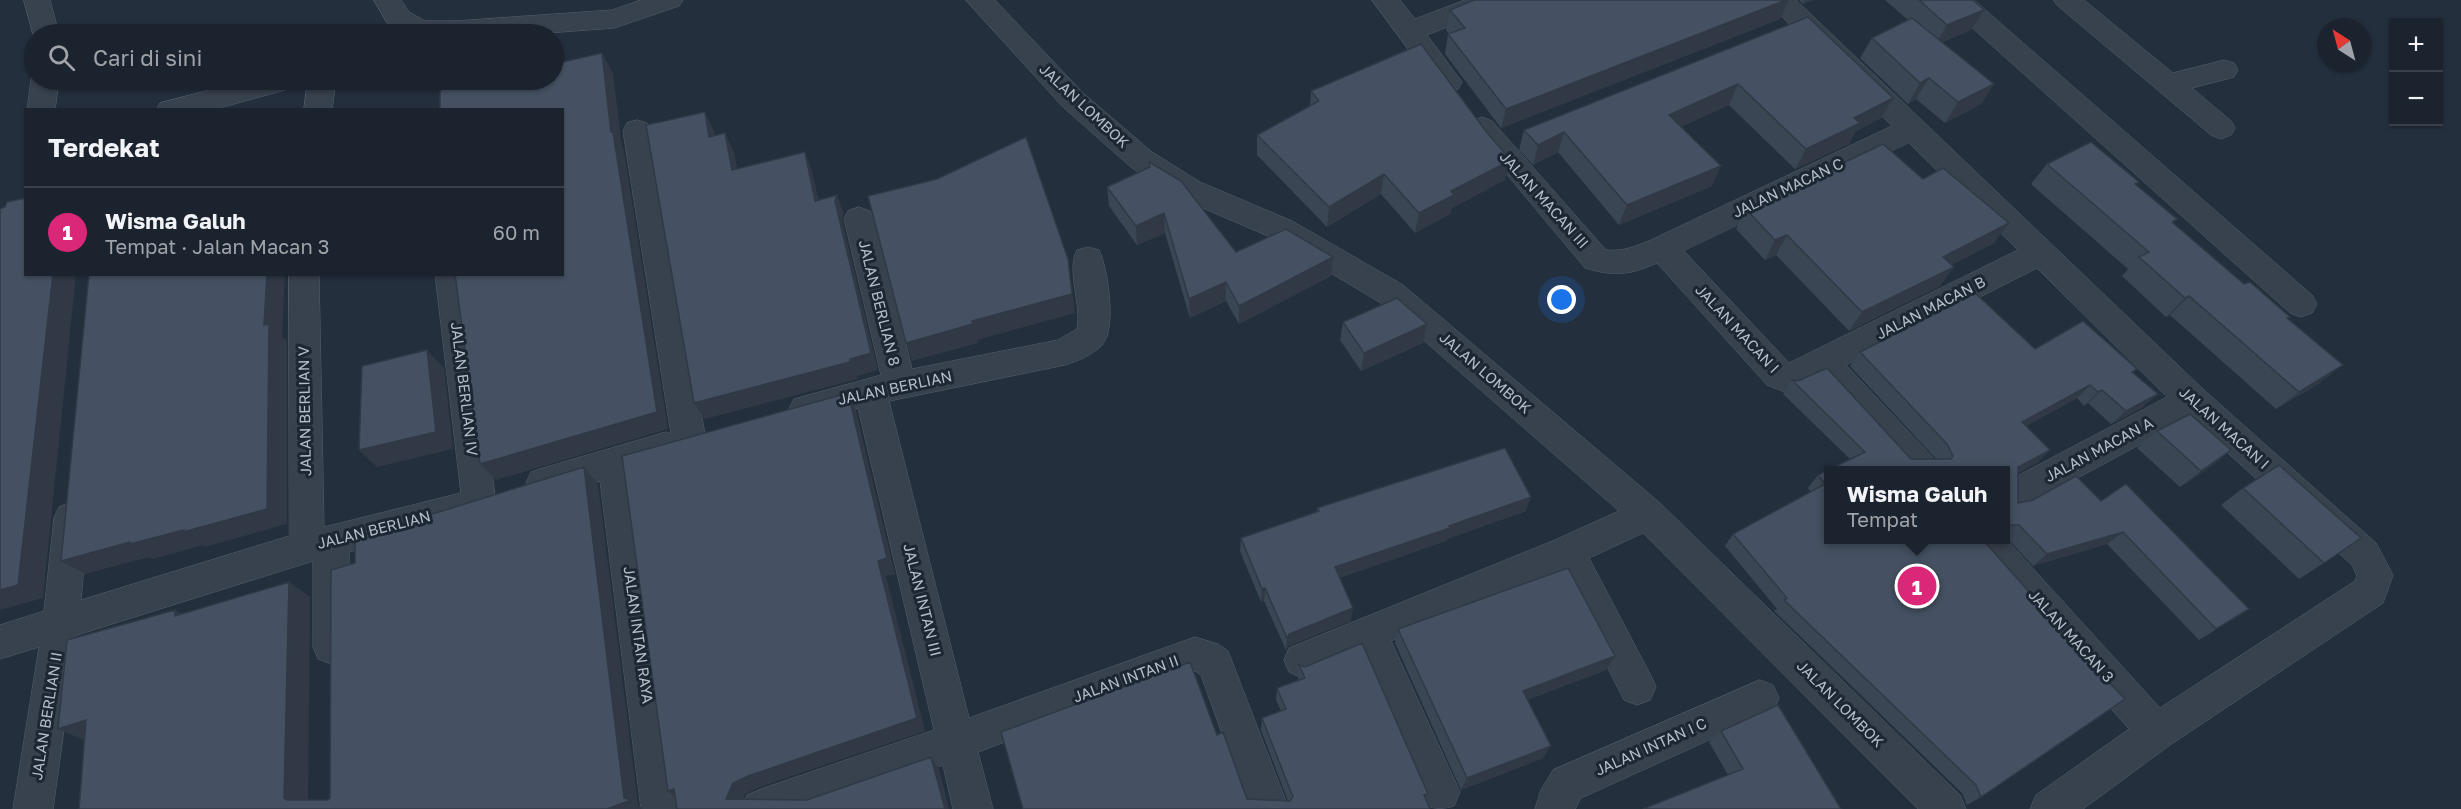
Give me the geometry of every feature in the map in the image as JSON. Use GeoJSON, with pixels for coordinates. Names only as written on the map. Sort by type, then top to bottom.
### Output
{"type":"FeatureCollection","features":[{"type":"Feature","properties":{"kind":"street"},"geometry":{"type":"LineString","coordinates":[[37,0],[43,24]]}},
{"type":"Feature","properties":{"kind":"street"},"geometry":{"type":"LineString","coordinates":[[387,0],[399,19],[406,24]]}},
{"type":"Feature","properties":{"kind":"street"},"geometry":{"type":"LineString","coordinates":[[548,24],[614,19],[670,0]]}},
{"type":"Feature","properties":{"kind":"street","name":"JALAN LOMBOK"},"geometry":{"type":"LineString","coordinates":[[979,0],[1073,100],[1142,160],[1190,190],[1281,229],[1392,294],[1648,514],[1946,809]]}},
{"type":"Feature","properties":{"kind":"street","name":"JALAN MACAN III"},"geometry":{"type":"LineString","coordinates":[[1385,0],[1506,141],[1596,259],[1608,264],[1632,261],[1662,248]]}},
{"type":"Feature","properties":{"kind":"street"},"geometry":{"type":"LineString","coordinates":[[1411,31],[1491,0]]}},
{"type":"Feature","properties":{"kind":"street"},"geometry":{"type":"LineString","coordinates":[[1957,0],[2301,304]]}},
{"type":"Feature","properties":{"kind":"street"},"geometry":{"type":"LineString","coordinates":[[2067,0],[2221,128]]}},
{"type":"Feature","properties":{"kind":"street","name":"JALAN MACAN I"},"geometry":{"type":"LineString","coordinates":[[1788,18],[1914,128],[2039,253],[2192,400],[2364,554],[2376,575],[2370,591],[2157,732],[2050,809]]}},
{"type":"Feature","properties":{"kind":"street"},"geometry":{"type":"LineString","coordinates":[[2168,84],[2224,70]]}},
{"type":"Feature","properties":{"kind":"street"},"geometry":{"type":"LineString","coordinates":[[41,108],[44,90]]}},
{"type":"Feature","properties":{"kind":"street"},"geometry":{"type":"LineString","coordinates":[[178,108],[247,90]]}},
{"type":"Feature","properties":{"kind":"street"},"geometry":{"type":"LineString","coordinates":[[318,108],[321,90]]}},
{"type":"Feature","properties":{"kind":"street","name":"JALAN MACAN C"},"geometry":{"type":"LineString","coordinates":[[1662,248],[1914,128]]}},
{"type":"Feature","properties":{"kind":"street"},"geometry":{"type":"LineString","coordinates":[[638,131],[689,441]]}},
{"type":"Feature","properties":{"kind":"street","name":"JALAN BERLIAN 8"},"geometry":{"type":"LineString","coordinates":[[859,219],[885,389]]}},
{"type":"Feature","properties":{"kind":"street","name":"JALAN MACAN I"},"geometry":{"type":"LineString","coordinates":[[1662,248],[1783,377],[1788,379],[1824,362]]}},
{"type":"Feature","properties":{"kind":"street","name":"JALAN MACAN B"},"geometry":{"type":"LineString","coordinates":[[1824,362],[2039,253]]}},
{"type":"Feature","properties":{"kind":"street","name":"JALAN BERLIAN"},"geometry":{"type":"LineString","coordinates":[[780,416],[885,389],[1065,352],[1091,336],[1095,316],[1088,259]]}},
{"type":"Feature","properties":{"kind":"street","name":"JALAN BERLIAN V"},"geometry":{"type":"LineString","coordinates":[[304,276],[319,544],[331,679]]}},
{"type":"Feature","properties":{"kind":"street","name":"JALAN BERLIAN IV"},"geometry":{"type":"LineString","coordinates":[[450,276],[479,503]]}},
{"type":"Feature","properties":{"kind":"street"},"geometry":{"type":"LineString","coordinates":[[1824,362],[1918,466]]}},
{"type":"Feature","properties":{"kind":"street","name":"JALAN INTAN III"},"geometry":{"type":"LineString","coordinates":[[885,389],[973,809]]}},
{"type":"Feature","properties":{"kind":"street","name":"JALAN MACAN A"},"geometry":{"type":"LineString","coordinates":[[2010,497],[2192,400]]}},
{"type":"Feature","properties":{"kind":"street","name":"JALAN BERLIAN"},"geometry":{"type":"LineString","coordinates":[[0,642],[319,544],[479,503],[723,431]]}},
{"type":"Feature","properties":{"kind":"street","name":"JALAN INTAN RAYA"},"geometry":{"type":"LineString","coordinates":[[615,462],[661,809]]}},
{"type":"Feature","properties":{"kind":"street"},"geometry":{"type":"LineString","coordinates":[[61,623],[74,484]]}},
{"type":"Feature","properties":{"kind":"street"},"geometry":{"type":"LineString","coordinates":[[1302,660],[1567,551],[1648,514]]}},
{"type":"Feature","properties":{"kind":"street","name":"JALAN MACAN 3"},"geometry":{"type":"LineString","coordinates":[[1988,544],[2157,732]]}},
{"type":"Feature","properties":{"kind":"street"},"geometry":{"type":"LineString","coordinates":[[1567,551],[1637,687]]}},
{"type":"Feature","properties":{"kind":"street","name":"JALAN BERLIAN II"},"geometry":{"type":"LineString","coordinates":[[33,809],[61,623]]}},
{"type":"Feature","properties":{"kind":"street"},"geometry":{"type":"LineString","coordinates":[[1369,633],[1440,792]]}},
{"type":"Feature","properties":{"kind":"street","name":"JALAN INTAN II"},"geometry":{"type":"LineString","coordinates":[[761,809],[957,741],[1195,654],[1205,656],[1215,663],[1269,809]]}},
{"type":"Feature","properties":{"kind":"street","name":"JALAN INTAN I C"},"geometry":{"type":"LineString","coordinates":[[1555,809],[1555,804],[1567,784],[1760,698]]}},
{"type":"Feature","properties":{"kind":"building"},"geometry":{"type":"Polygon","coordinates":[[[1474,0],[1786,0],[1506,109],[1448,34],[1465,28],[1450,10],[1474,0]]]}},
{"type":"Feature","properties":{"kind":"building"},"geometry":{"type":"Polygon","coordinates":[[[1919,0],[1973,0],[1984,10],[1947,25],[1919,0]]]}},
{"type":"Feature","properties":{"kind":"building"},"geometry":{"type":"Polygon","coordinates":[[[1808,17],[1893,98],[1854,118],[1860,123],[1806,149],[1738,84],[1669,115],[1721,166],[1627,205],[1564,132],[1538,145],[1524,130],[1808,17]]]}},
{"type":"Feature","properties":{"kind":"building"},"geometry":{"type":"Polygon","coordinates":[[[1912,18],[1994,84],[1958,102],[1929,78],[1920,83],[1872,38],[1912,18]]]}},
{"type":"Feature","properties":{"kind":"building"},"geometry":{"type":"Polygon","coordinates":[[[1421,44],[1488,134],[1511,160],[1451,191],[1454,195],[1419,213],[1384,174],[1329,207],[1257,135],[1319,101],[1311,91],[1421,44]]]}},
{"type":"Feature","properties":{"kind":"building"},"geometry":{"type":"Polygon","coordinates":[[[602,53],[611,132],[613,132],[657,412],[480,464],[455,276],[564,276],[564,108],[440,108],[440,90],[564,90],[564,62],[602,53]]]}},
{"type":"Feature","properties":{"kind":"building"},"geometry":{"type":"Polygon","coordinates":[[[705,112],[709,137],[725,133],[732,170],[805,152],[815,201],[837,195],[835,201],[871,353],[850,359],[850,362],[694,403],[646,125],[705,112]]]}},
{"type":"Feature","properties":{"kind":"building"},"geometry":{"type":"Polygon","coordinates":[[[1026,137],[1068,259],[1072,294],[972,321],[973,324],[906,343],[868,196],[937,179],[1026,137]]]}},
{"type":"Feature","properties":{"kind":"building"},"geometry":{"type":"Polygon","coordinates":[[[2091,142],[2139,182],[2135,184],[2177,219],[2172,222],[2244,284],[2250,282],[2290,317],[2287,318],[2343,365],[2299,392],[2189,296],[2185,298],[2139,257],[2149,252],[2047,164],[2091,142]]]}},
{"type":"Feature","properties":{"kind":"building"},"geometry":{"type":"Polygon","coordinates":[[[1883,144],[1923,179],[1943,168],[2009,223],[1943,257],[1954,267],[1862,312],[1787,235],[1775,240],[1746,209],[1883,144]]]}},
{"type":"Feature","properties":{"kind":"building"},"geometry":{"type":"Polygon","coordinates":[[[1149,162],[1181,181],[1236,252],[1286,229],[1333,257],[1239,306],[1226,282],[1189,299],[1164,213],[1136,226],[1107,187],[1150,167],[1149,162]]]}},
{"type":"Feature","properties":{"kind":"building"},"geometry":{"type":"Polygon","coordinates":[[[24,198],[24,276],[53,276],[18,585],[0,590],[0,209],[5,207],[7,202],[24,198]]]}},
{"type":"Feature","properties":{"kind":"building"},"geometry":{"type":"Polygon","coordinates":[[[89,276],[267,276],[264,325],[269,324],[267,509],[61,561],[89,276]]]}},
{"type":"Feature","properties":{"kind":"building"},"geometry":{"type":"Polygon","coordinates":[[[1975,293],[2035,349],[2083,321],[2137,369],[2132,372],[2158,394],[2126,411],[2102,390],[2098,392],[2090,385],[2022,422],[2050,450],[2018,467],[2018,503],[2033,500],[2076,476],[2101,501],[2126,484],[2249,609],[2216,629],[2123,532],[2047,554],[2019,525],[2010,525],[2010,466],[1836,466],[1865,452],[1792,380],[1798,381],[1827,368],[1911,459],[1951,459],[1953,456],[1947,444],[1860,352],[1975,293]]]}},
{"type":"Feature","properties":{"kind":"building"},"geometry":{"type":"Polygon","coordinates":[[[1397,298],[1427,324],[1364,353],[1343,322],[1397,298]]]}},
{"type":"Feature","properties":{"kind":"building"},"geometry":{"type":"Polygon","coordinates":[[[427,350],[436,432],[359,450],[362,366],[427,350]]]}},
{"type":"Feature","properties":{"kind":"building"},"geometry":{"type":"Polygon","coordinates":[[[848,393],[887,558],[878,561],[917,718],[748,776],[733,783],[726,799],[807,800],[931,757],[945,809],[677,809],[674,789],[668,791],[622,456],[848,393]]]}},
{"type":"Feature","properties":{"kind":"building"},"geometry":{"type":"Polygon","coordinates":[[[2190,414],[2231,450],[2201,471],[2157,431],[2190,414]]]}},
{"type":"Feature","properties":{"kind":"building"},"geometry":{"type":"Polygon","coordinates":[[[1505,448],[1531,497],[1449,526],[1450,528],[1335,567],[1353,608],[1289,634],[1287,638],[1265,588],[1262,589],[1241,538],[1319,511],[1317,508],[1505,448]]]}},
{"type":"Feature","properties":{"kind":"building"},"geometry":{"type":"Polygon","coordinates":[[[2279,465],[2361,538],[2324,563],[2243,488],[2279,465]]]}},
{"type":"Feature","properties":{"kind":"building"},"geometry":{"type":"Polygon","coordinates":[[[584,467],[624,798],[631,800],[607,809],[79,809],[86,720],[58,729],[67,640],[175,610],[175,616],[289,582],[284,798],[287,800],[328,800],[330,798],[331,570],[355,563],[355,538],[584,467]]]}},
{"type":"Feature","properties":{"kind":"building"},"geometry":{"type":"Polygon","coordinates":[[[1824,472],[1824,483],[1818,475],[1824,472]]]}},
{"type":"Feature","properties":{"kind":"building"},"geometry":{"type":"Polygon","coordinates":[[[1824,485],[1824,544],[1987,544],[2056,622],[2052,624],[2125,699],[1981,797],[1976,785],[1784,600],[1787,598],[1733,534],[1824,485]]]}},
{"type":"Feature","properties":{"kind":"building"},"geometry":{"type":"Polygon","coordinates":[[[1568,568],[1615,656],[1523,691],[1551,746],[1467,778],[1398,629],[1568,568]]]}},
{"type":"Feature","properties":{"kind":"building"},"geometry":{"type":"Polygon","coordinates":[[[1362,643],[1428,794],[1424,795],[1430,809],[1023,809],[1001,732],[1190,662],[1217,735],[1223,732],[1247,799],[1290,801],[1293,797],[1262,718],[1286,709],[1277,688],[1305,678],[1299,665],[1305,667],[1362,643]]]}},
{"type":"Feature","properties":{"kind":"building"},"geometry":{"type":"Polygon","coordinates":[[[1778,705],[1841,809],[1643,809],[1743,769],[1721,731],[1778,705]]]}},
{"type":"Feature","properties":{"kind":"place","name":"Wisma Galuh"},"geometry":{"type":"Point","coordinates":[1917,586]}}]}
